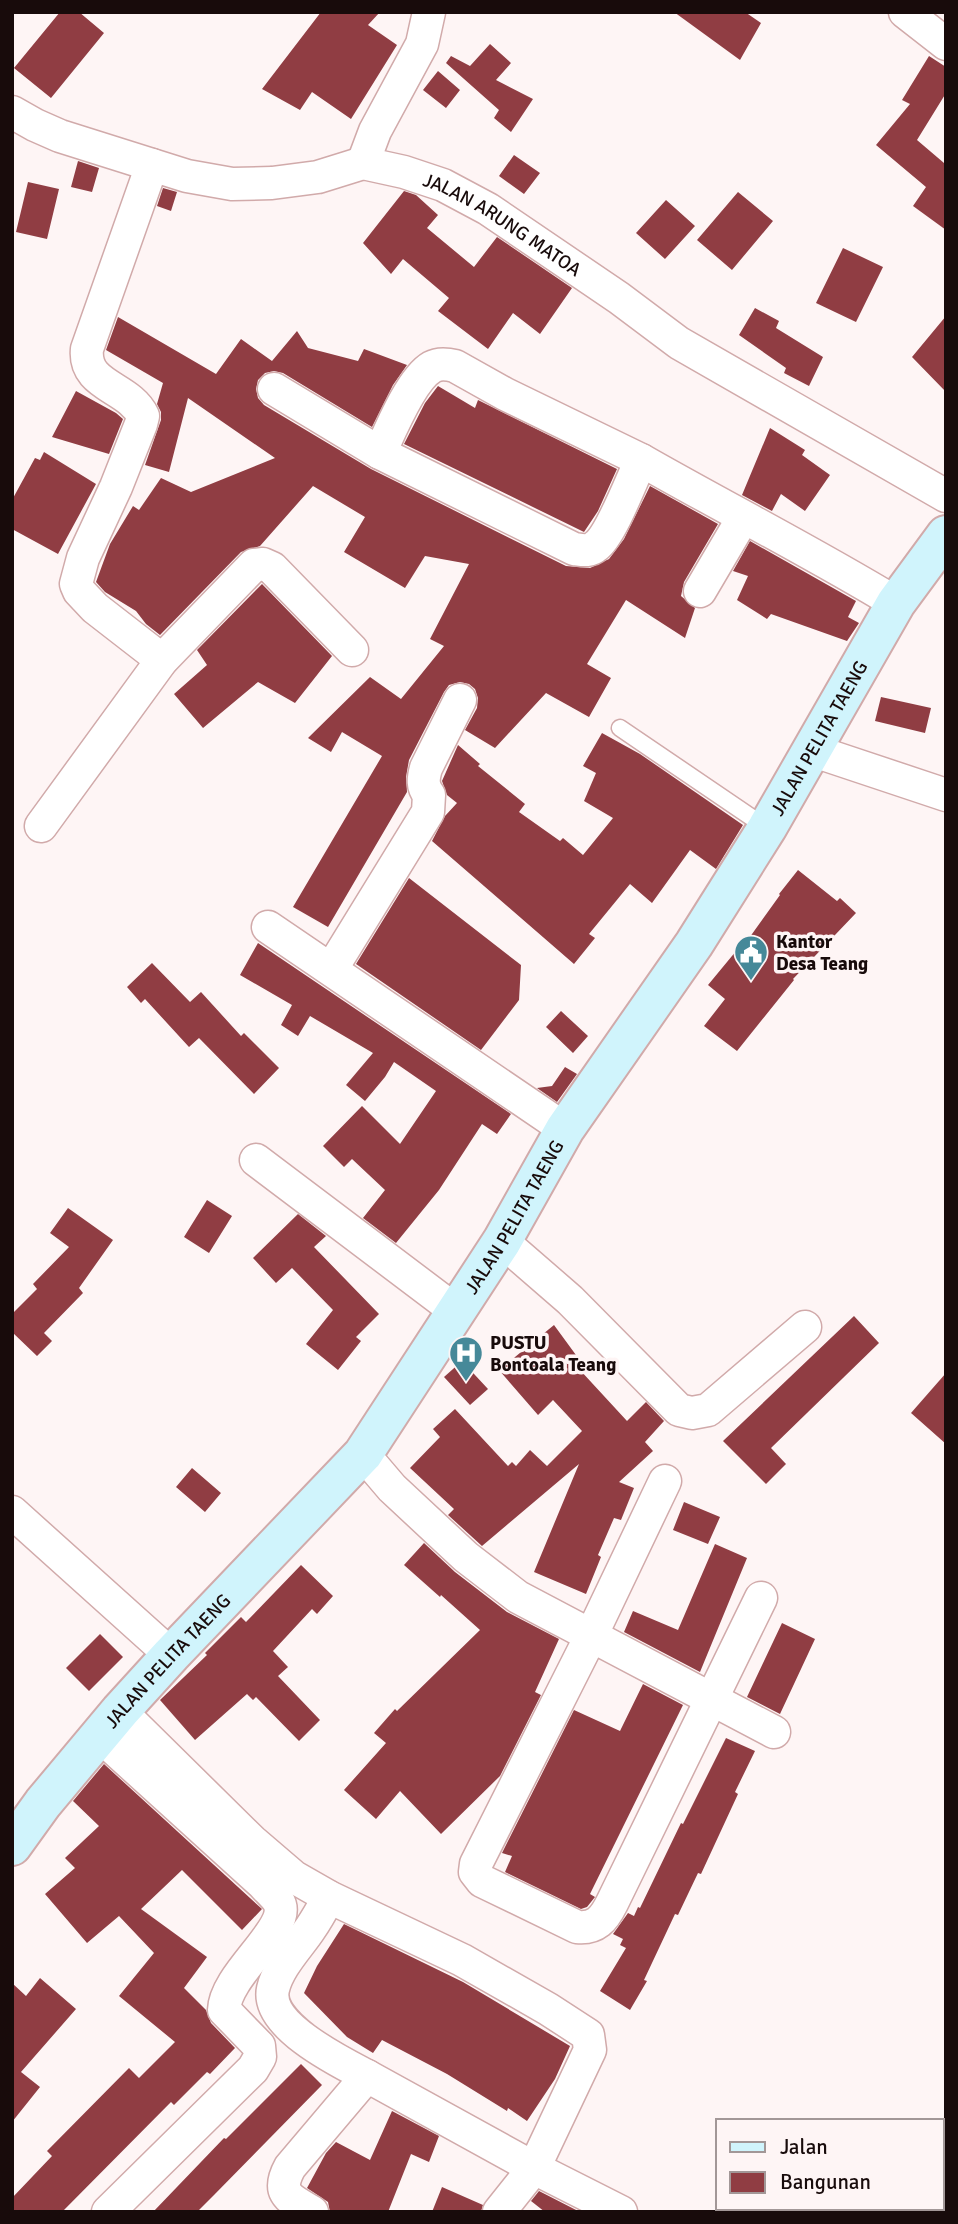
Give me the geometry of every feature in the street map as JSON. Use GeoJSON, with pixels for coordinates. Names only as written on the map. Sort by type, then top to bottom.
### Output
{"type":"FeatureCollection","features":[{"type":"Feature","properties":{"kind":"street"},"geometry":{"type":"LineString","coordinates":[[363,163],[375,131],[422,44],[429,12]]}},
{"type":"Feature","properties":{"kind":"street"},"geometry":{"type":"LineString","coordinates":[[905,12],[946,44]]}},
{"type":"Feature","properties":{"kind":"street","name":"JALAN ARUNG MATOA"},"geometry":{"type":"LineString","coordinates":[[12,112],[60,136],[187,176],[232,184],[272,183],[318,177],[363,163],[404,172],[443,185],[488,209],[679,342],[946,496]]}},
{"type":"Feature","properties":{"kind":"street"},"geometry":{"type":"LineString","coordinates":[[152,165],[87,349],[85,363],[92,374],[131,400],[143,416],[116,486],[83,558],[76,584],[95,608],[162,660]]}},
{"type":"Feature","properties":{"kind":"street"},"geometry":{"type":"LineString","coordinates":[[380,453],[395,417],[422,376],[430,368],[446,364],[455,366],[505,394],[641,460],[743,518],[834,565],[896,603]]}},
{"type":"Feature","properties":{"kind":"street"},"geometry":{"type":"LineString","coordinates":[[274,389],[380,453],[562,544],[586,550],[596,546],[610,527],[641,460]]}},
{"type":"Feature","properties":{"kind":"street"},"geometry":{"type":"LineString","coordinates":[[700,591],[743,518]]}},
{"type":"Feature","properties":{"kind":"street","name":"JALAN PELITA TAENG"},"geometry":{"type":"LineString","coordinates":[[12,1846],[43,1803],[109,1723],[363,1454],[502,1241],[565,1129],[694,944],[767,828],[896,603],[946,535]]}},
{"type":"Feature","properties":{"kind":"street"},"geometry":{"type":"LineString","coordinates":[[41,826],[162,660],[254,565],[262,564],[272,568],[352,650]]}},
{"type":"Feature","properties":{"kind":"street"},"geometry":{"type":"LineString","coordinates":[[332,968],[428,812],[429,795],[424,788],[426,768],[460,700]]}},
{"type":"Feature","properties":{"kind":"street"},"geometry":{"type":"LineString","coordinates":[[811,750],[946,795]]}},
{"type":"Feature","properties":{"kind":"street"},"geometry":{"type":"LineString","coordinates":[[268,927],[565,1129]]}},
{"type":"Feature","properties":{"kind":"street"},"geometry":{"type":"LineString","coordinates":[[256,1160],[456,1311]]}},
{"type":"Feature","properties":{"kind":"street"},"geometry":{"type":"LineString","coordinates":[[502,1241],[570,1300],[679,1410],[686,1412],[708,1410],[805,1327]]}},
{"type":"Feature","properties":{"kind":"street"},"geometry":{"type":"LineString","coordinates":[[363,1454],[392,1488],[466,1557],[518,1597],[774,1732]]}},
{"type":"Feature","properties":{"kind":"street"},"geometry":{"type":"LineString","coordinates":[[665,1481],[591,1636],[476,1864],[475,1872],[487,1885],[577,1927],[586,1928],[600,1921],[612,1903],[761,1598]]}},
{"type":"Feature","properties":{"kind":"street"},"geometry":{"type":"LineString","coordinates":[[12,1512],[171,1655]]}},
{"type":"Feature","properties":{"kind":"street"},"geometry":{"type":"LineString","coordinates":[[109,1723],[295,1877],[329,1897],[463,1960],[548,2008],[588,2035],[590,2050],[534,2168],[499,2212]]}},
{"type":"Feature","properties":{"kind":"street"},"geometry":{"type":"LineString","coordinates":[[108,2212],[253,2069],[260,2057],[259,2046],[224,2010],[225,2003],[236,1978],[274,1929],[281,1910],[280,1903],[263,1884],[109,1723]]}},
{"type":"Feature","properties":{"kind":"street"},"geometry":{"type":"LineString","coordinates":[[329,1897],[283,1968],[273,1989],[273,2000],[281,2018],[290,2029],[330,2056],[534,2168],[621,2212]]}},
{"type":"Feature","properties":{"kind":"street"},"geometry":{"type":"LineString","coordinates":[[312,2212],[286,2194],[283,2185],[285,2177],[290,2167],[367,2076]]}},
{"type":"Feature","properties":{"kind":"lane"},"geometry":{"type":"LineString","coordinates":[[620,728],[767,828]]}},
{"type":"Feature","properties":{"kind":"building"},"geometry":{"type":"Polygon","coordinates":[[[60,12],[79,12],[104,33],[51,98],[14,68],[60,12]]]}},
{"type":"Feature","properties":{"kind":"building"},"geometry":{"type":"Polygon","coordinates":[[[321,12],[380,12],[368,25],[397,45],[351,119],[312,92],[300,110],[262,89],[321,12]]]}},
{"type":"Feature","properties":{"kind":"building"},"geometry":{"type":"Polygon","coordinates":[[[674,12],[745,12],[761,23],[740,60],[674,12]]]}},
{"type":"Feature","properties":{"kind":"building"},"geometry":{"type":"Polygon","coordinates":[[[490,44],[511,63],[496,80],[533,99],[511,132],[494,118],[499,110],[446,63],[451,56],[470,66],[490,44]]]}},
{"type":"Feature","properties":{"kind":"building"},"geometry":{"type":"Polygon","coordinates":[[[929,56],[946,67],[946,93],[917,140],[944,163],[946,160],[946,230],[913,206],[926,187],[876,145],[910,104],[902,100],[929,56]]]}},
{"type":"Feature","properties":{"kind":"building"},"geometry":{"type":"Polygon","coordinates":[[[438,71],[460,90],[446,108],[423,90],[438,71]]]}},
{"type":"Feature","properties":{"kind":"building"},"geometry":{"type":"Polygon","coordinates":[[[514,155],[540,173],[524,194],[499,176],[514,155]]]}},
{"type":"Feature","properties":{"kind":"building"},"geometry":{"type":"Polygon","coordinates":[[[78,161],[99,168],[92,192],[71,187],[78,161]]]}},
{"type":"Feature","properties":{"kind":"building"},"geometry":{"type":"Polygon","coordinates":[[[28,182],[59,189],[47,239],[16,232],[28,182]]]}},
{"type":"Feature","properties":{"kind":"building"},"geometry":{"type":"Polygon","coordinates":[[[163,188],[177,192],[171,211],[157,206],[163,188]]]}},
{"type":"Feature","properties":{"kind":"building"},"geometry":{"type":"Polygon","coordinates":[[[404,191],[416,195],[438,215],[427,228],[474,267],[497,237],[572,288],[540,334],[513,313],[488,349],[438,311],[449,298],[403,259],[391,274],[363,243],[404,191]]]}},
{"type":"Feature","properties":{"kind":"building"},"geometry":{"type":"Polygon","coordinates":[[[738,192],[773,221],[732,270],[697,240],[738,192]]]}},
{"type":"Feature","properties":{"kind":"building"},"geometry":{"type":"Polygon","coordinates":[[[666,200],[695,226],[665,259],[636,233],[666,200]]]}},
{"type":"Feature","properties":{"kind":"building"},"geometry":{"type":"Polygon","coordinates":[[[843,248],[883,267],[856,322],[816,303],[843,248]]]}},
{"type":"Feature","properties":{"kind":"building"},"geometry":{"type":"Polygon","coordinates":[[[755,308],[779,321],[776,328],[823,357],[809,386],[784,373],[786,368],[739,335],[755,308]]]}},
{"type":"Feature","properties":{"kind":"building"},"geometry":{"type":"Polygon","coordinates":[[[946,316],[946,392],[912,357],[946,316]]]}},
{"type":"Feature","properties":{"kind":"building"},"geometry":{"type":"Polygon","coordinates":[[[118,317],[216,374],[241,339],[272,361],[297,331],[308,348],[358,361],[364,349],[407,365],[393,385],[372,427],[283,373],[265,373],[258,380],[256,389],[258,398],[264,405],[371,469],[566,566],[590,568],[609,559],[624,539],[650,486],[718,524],[684,582],[681,596],[695,608],[685,638],[626,600],[587,664],[611,678],[589,717],[546,693],[495,748],[465,730],[477,708],[475,689],[460,682],[449,685],[409,760],[407,792],[328,927],[293,907],[382,756],[342,732],[331,752],[308,738],[370,677],[401,699],[444,646],[430,639],[469,564],[425,556],[405,588],[344,552],[365,517],[313,486],[260,546],[241,552],[160,635],[146,624],[136,611],[105,592],[96,582],[110,544],[133,506],[139,510],[161,478],[191,492],[275,458],[188,398],[169,472],[145,465],[161,420],[157,404],[163,383],[106,350],[118,317]]]}},
{"type":"Feature","properties":{"kind":"building"},"geometry":{"type":"Polygon","coordinates":[[[438,386],[475,408],[478,400],[617,469],[598,511],[584,532],[404,444],[425,403],[438,386]]]}},
{"type":"Feature","properties":{"kind":"building"},"geometry":{"type":"Polygon","coordinates":[[[76,391],[123,419],[109,454],[52,437],[76,391]]]}},
{"type":"Feature","properties":{"kind":"building"},"geometry":{"type":"Polygon","coordinates":[[[770,428],[805,450],[802,455],[830,475],[805,511],[781,494],[772,511],[742,495],[770,428]]]}},
{"type":"Feature","properties":{"kind":"building"},"geometry":{"type":"Polygon","coordinates":[[[44,452],[96,484],[58,554],[12,529],[12,500],[35,458],[40,460],[44,452]]]}},
{"type":"Feature","properties":{"kind":"building"},"geometry":{"type":"Polygon","coordinates":[[[750,541],[856,601],[848,617],[859,623],[847,641],[771,614],[767,619],[737,600],[748,576],[733,571],[750,541]]]}},
{"type":"Feature","properties":{"kind":"building"},"geometry":{"type":"Polygon","coordinates":[[[262,584],[332,656],[295,703],[258,682],[203,728],[174,694],[207,665],[197,650],[262,584]]]}},
{"type":"Feature","properties":{"kind":"building"},"geometry":{"type":"Polygon","coordinates":[[[881,697],[931,708],[925,733],[875,721],[881,697]]]}},
{"type":"Feature","properties":{"kind":"building"},"geometry":{"type":"Polygon","coordinates":[[[602,733],[640,754],[743,825],[716,869],[690,850],[652,903],[630,884],[589,934],[595,938],[574,964],[432,841],[445,816],[457,803],[447,795],[442,781],[458,745],[480,764],[478,766],[525,804],[519,812],[560,841],[563,838],[583,855],[613,818],[584,801],[596,773],[583,766],[602,733]]]}},
{"type":"Feature","properties":{"kind":"building"},"geometry":{"type":"Polygon","coordinates":[[[798,870],[837,901],[840,898],[856,913],[793,979],[737,1051],[704,1026],[725,999],[708,985],[746,939],[747,941],[798,870]]]}},
{"type":"Feature","properties":{"kind":"building"},"geometry":{"type":"Polygon","coordinates":[[[409,878],[521,965],[519,1000],[481,1050],[356,964],[409,878]]]}},
{"type":"Feature","properties":{"kind":"building"},"geometry":{"type":"Polygon","coordinates":[[[258,943],[511,1114],[497,1134],[482,1124],[439,1190],[396,1243],[363,1218],[385,1190],[352,1159],[344,1167],[323,1146],[362,1106],[400,1144],[436,1091],[394,1062],[365,1101],[346,1085],[373,1053],[310,1016],[298,1036],[281,1025],[292,1005],[240,975],[258,943]]]}},
{"type":"Feature","properties":{"kind":"building"},"geometry":{"type":"Polygon","coordinates":[[[152,963],[190,1002],[201,992],[241,1036],[244,1033],[279,1068],[254,1094],[199,1038],[189,1047],[145,999],[141,1003],[127,987],[152,963]]]}},
{"type":"Feature","properties":{"kind":"building"},"geometry":{"type":"Polygon","coordinates":[[[561,1011],[588,1036],[573,1053],[546,1027],[561,1011]]]}},
{"type":"Feature","properties":{"kind":"building"},"geometry":{"type":"Polygon","coordinates":[[[565,1067],[577,1074],[557,1102],[537,1088],[552,1086],[565,1067]]]}},
{"type":"Feature","properties":{"kind":"building"},"geometry":{"type":"Polygon","coordinates":[[[207,1200],[232,1216],[209,1253],[184,1237],[207,1200]]]}},
{"type":"Feature","properties":{"kind":"building"},"geometry":{"type":"Polygon","coordinates":[[[68,1208],[113,1240],[79,1288],[83,1293],[44,1333],[52,1341],[37,1356],[12,1332],[12,1314],[37,1289],[33,1284],[69,1247],[50,1233],[68,1208]]]}},
{"type":"Feature","properties":{"kind":"building"},"geometry":{"type":"Polygon","coordinates":[[[298,1214],[326,1236],[314,1247],[379,1314],[356,1337],[361,1341],[338,1370],[306,1344],[333,1310],[292,1268],[276,1283],[253,1258],[298,1214]]]}},
{"type":"Feature","properties":{"kind":"building"},"geometry":{"type":"Polygon","coordinates":[[[854,1316],[879,1343],[771,1448],[786,1464],[766,1484],[723,1441],[854,1316]]]}},
{"type":"Feature","properties":{"kind":"building"},"geometry":{"type":"Polygon","coordinates":[[[554,1325],[584,1366],[580,1370],[627,1421],[646,1402],[664,1421],[645,1442],[653,1451],[619,1482],[634,1488],[621,1520],[614,1518],[598,1555],[601,1557],[586,1594],[534,1572],[579,1464],[482,1546],[448,1515],[454,1509],[410,1468],[440,1437],[433,1429],[455,1409],[508,1466],[512,1462],[516,1466],[530,1450],[547,1466],[582,1431],[553,1400],[538,1415],[499,1370],[554,1325]]]}},
{"type":"Feature","properties":{"kind":"building","name":"PUSTU Bontoala Teang"},"geometry":{"type":"Polygon","coordinates":[[[462,1361],[488,1389],[470,1405],[444,1377],[462,1361]]]}},
{"type":"Feature","properties":{"kind":"building"},"geometry":{"type":"Polygon","coordinates":[[[946,1373],[946,1444],[911,1413],[946,1373]]]}},
{"type":"Feature","properties":{"kind":"building"},"geometry":{"type":"Polygon","coordinates":[[[192,1468],[221,1493],[205,1512],[176,1487],[192,1468]]]}},
{"type":"Feature","properties":{"kind":"building"},"geometry":{"type":"Polygon","coordinates":[[[684,1502],[720,1517],[708,1544],[673,1530],[684,1502]]]}},
{"type":"Feature","properties":{"kind":"building"},"geometry":{"type":"Polygon","coordinates":[[[424,1543],[455,1572],[507,1612],[559,1639],[535,1692],[541,1695],[500,1776],[441,1834],[400,1791],[376,1819],[344,1790],[386,1743],[374,1733],[395,1709],[397,1711],[480,1630],[404,1565],[424,1543]]]}},
{"type":"Feature","properties":{"kind":"building"},"geometry":{"type":"Polygon","coordinates":[[[715,1544],[747,1558],[700,1672],[624,1632],[633,1611],[678,1630],[715,1544]]]}},
{"type":"Feature","properties":{"kind":"building"},"geometry":{"type":"Polygon","coordinates":[[[301,1565],[333,1596],[317,1614],[312,1609],[273,1651],[288,1667],[278,1676],[320,1720],[299,1741],[256,1697],[253,1700],[247,1694],[195,1740],[160,1700],[207,1655],[205,1653],[241,1617],[246,1622],[301,1565]]]}},
{"type":"Feature","properties":{"kind":"building"},"geometry":{"type":"Polygon","coordinates":[[[782,1623],[815,1639],[780,1714],[747,1697],[782,1623]]]}},
{"type":"Feature","properties":{"kind":"building"},"geometry":{"type":"Polygon","coordinates":[[[100,1634],[123,1657],[89,1691],[66,1668],[100,1634]]]}},
{"type":"Feature","properties":{"kind":"building"},"geometry":{"type":"Polygon","coordinates":[[[643,1684],[683,1705],[590,1894],[595,1897],[587,1907],[581,1909],[505,1872],[512,1856],[502,1853],[574,1710],[620,1731],[643,1684]]]}},
{"type":"Feature","properties":{"kind":"building"},"geometry":{"type":"Polygon","coordinates":[[[726,1738],[755,1751],[701,1874],[698,1873],[678,1915],[675,1914],[644,1980],[647,1981],[630,2010],[600,1991],[626,1948],[620,1945],[623,1939],[613,1934],[628,1913],[634,1916],[638,1907],[640,1908],[726,1738]]]}},
{"type":"Feature","properties":{"kind":"building"},"geometry":{"type":"Polygon","coordinates":[[[104,1764],[262,1909],[242,1930],[182,1870],[141,1909],[207,1957],[184,1988],[206,2010],[211,2023],[235,2048],[174,2105],[171,2102],[62,2212],[12,2212],[12,2198],[52,2156],[47,2151],[129,2068],[139,2078],[175,2042],[119,1996],[154,1953],[119,1916],[87,1943],[45,1894],[75,1868],[65,1858],[99,1826],[73,1801],[104,1764]]]}},
{"type":"Feature","properties":{"kind":"building"},"geometry":{"type":"Polygon","coordinates":[[[344,1924],[463,1982],[570,2046],[555,2079],[527,2121],[382,2040],[373,2053],[347,2037],[304,1993],[317,1966],[344,1924]]]}},
{"type":"Feature","properties":{"kind":"building"},"geometry":{"type":"Polygon","coordinates":[[[40,1978],[76,2009],[21,2072],[40,2087],[12,2122],[12,1983],[26,1996],[40,1978]]]}},
{"type":"Feature","properties":{"kind":"building"},"geometry":{"type":"Polygon","coordinates":[[[301,2064],[322,2085],[197,2212],[153,2212],[224,2138],[226,2139],[301,2064]]]}},
{"type":"Feature","properties":{"kind":"building"},"geometry":{"type":"Polygon","coordinates":[[[392,2111],[439,2136],[429,2162],[411,2154],[388,2212],[330,2212],[328,2202],[307,2188],[326,2153],[336,2142],[370,2160],[392,2111]]]}},
{"type":"Feature","properties":{"kind":"building"},"geometry":{"type":"Polygon","coordinates":[[[442,2187],[483,2205],[481,2212],[432,2212],[442,2187]]]}},
{"type":"Feature","properties":{"kind":"building"},"geometry":{"type":"Polygon","coordinates":[[[539,2191],[580,2212],[545,2212],[531,2201],[539,2191]]]}},
{"type":"Feature","properties":{"kind":"place","name":"Kantor Desa Teang"},"geometry":{"type":"Point","coordinates":[751,982]}},
{"type":"Feature","properties":{"kind":"place","name":"PUSTU Bontoala Teang"},"geometry":{"type":"Point","coordinates":[466,1383]}}]}
